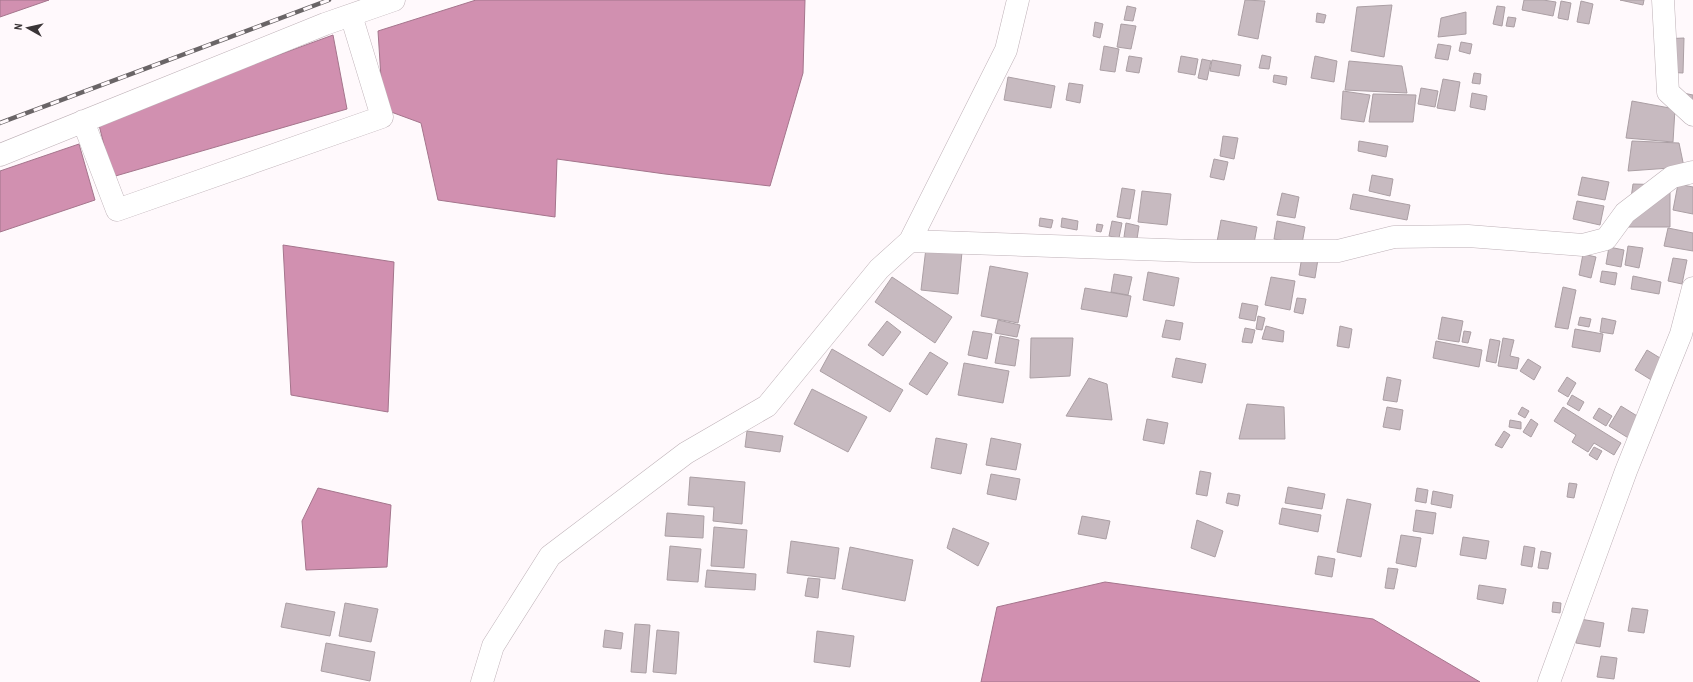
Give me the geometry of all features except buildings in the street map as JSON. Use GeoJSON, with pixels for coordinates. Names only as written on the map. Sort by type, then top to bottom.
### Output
{"type":"FeatureCollection","features":[{"type":"Feature","properties":{"kind":"street"},"geometry":{"type":"LineString","coordinates":[[0,155],[325,24],[394,0]]}},
{"type":"Feature","properties":{"kind":"street"},"geometry":{"type":"LineString","coordinates":[[482,682],[493,646],[550,556],[686,453],[766,406],[879,269],[910,241],[1006,50],[1018,0]]}},
{"type":"Feature","properties":{"kind":"street"},"geometry":{"type":"LineString","coordinates":[[1663,0],[1668,92],[1693,115]]}},
{"type":"Feature","properties":{"kind":"street"},"geometry":{"type":"LineString","coordinates":[[83,121],[117,210],[382,117],[351,15]]}},
{"type":"Feature","properties":{"kind":"street"},"geometry":{"type":"LineString","coordinates":[[910,241],[1194,251],[1338,251],[1394,238],[1468,236],[1583,245],[1606,239],[1625,213],[1672,177],[1693,172]]}},
{"type":"Feature","properties":{"kind":"street"},"geometry":{"type":"LineString","coordinates":[[1549,682],[1626,471],[1681,334],[1693,288]]}},
{"type":"Feature","properties":{"kind":"shaded area"},"geometry":{"type":"Polygon","coordinates":[[[0,0],[49,0],[0,17],[0,0]]]}},
{"type":"Feature","properties":{"kind":"shaded area"},"geometry":{"type":"Polygon","coordinates":[[[476,0],[805,0],[803,73],[770,186],[665,174],[557,159],[555,217],[438,200],[421,123],[383,109],[378,31],[476,0]]]}},
{"type":"Feature","properties":{"kind":"shaded area"},"geometry":{"type":"Polygon","coordinates":[[[333,35],[347,109],[112,177],[98,121],[333,35]]]}},
{"type":"Feature","properties":{"kind":"shaded area"},"geometry":{"type":"Polygon","coordinates":[[[79,144],[95,200],[0,232],[0,171],[79,144]]]}},
{"type":"Feature","properties":{"kind":"shaded area"},"geometry":{"type":"Polygon","coordinates":[[[283,245],[394,262],[388,412],[291,395],[283,245]]]}},
{"type":"Feature","properties":{"kind":"shaded area"},"geometry":{"type":"Polygon","coordinates":[[[318,488],[391,505],[387,567],[306,570],[302,521],[318,488]]]}},
{"type":"Feature","properties":{"kind":"shaded area"},"geometry":{"type":"Polygon","coordinates":[[[1105,582],[1373,619],[1480,682],[981,682],[997,607],[1105,582]]]}},
{"type":"Feature","properties":{"kind":"railway"},"geometry":{"type":"LineString","coordinates":[[0,123],[329,0]]}}]}
